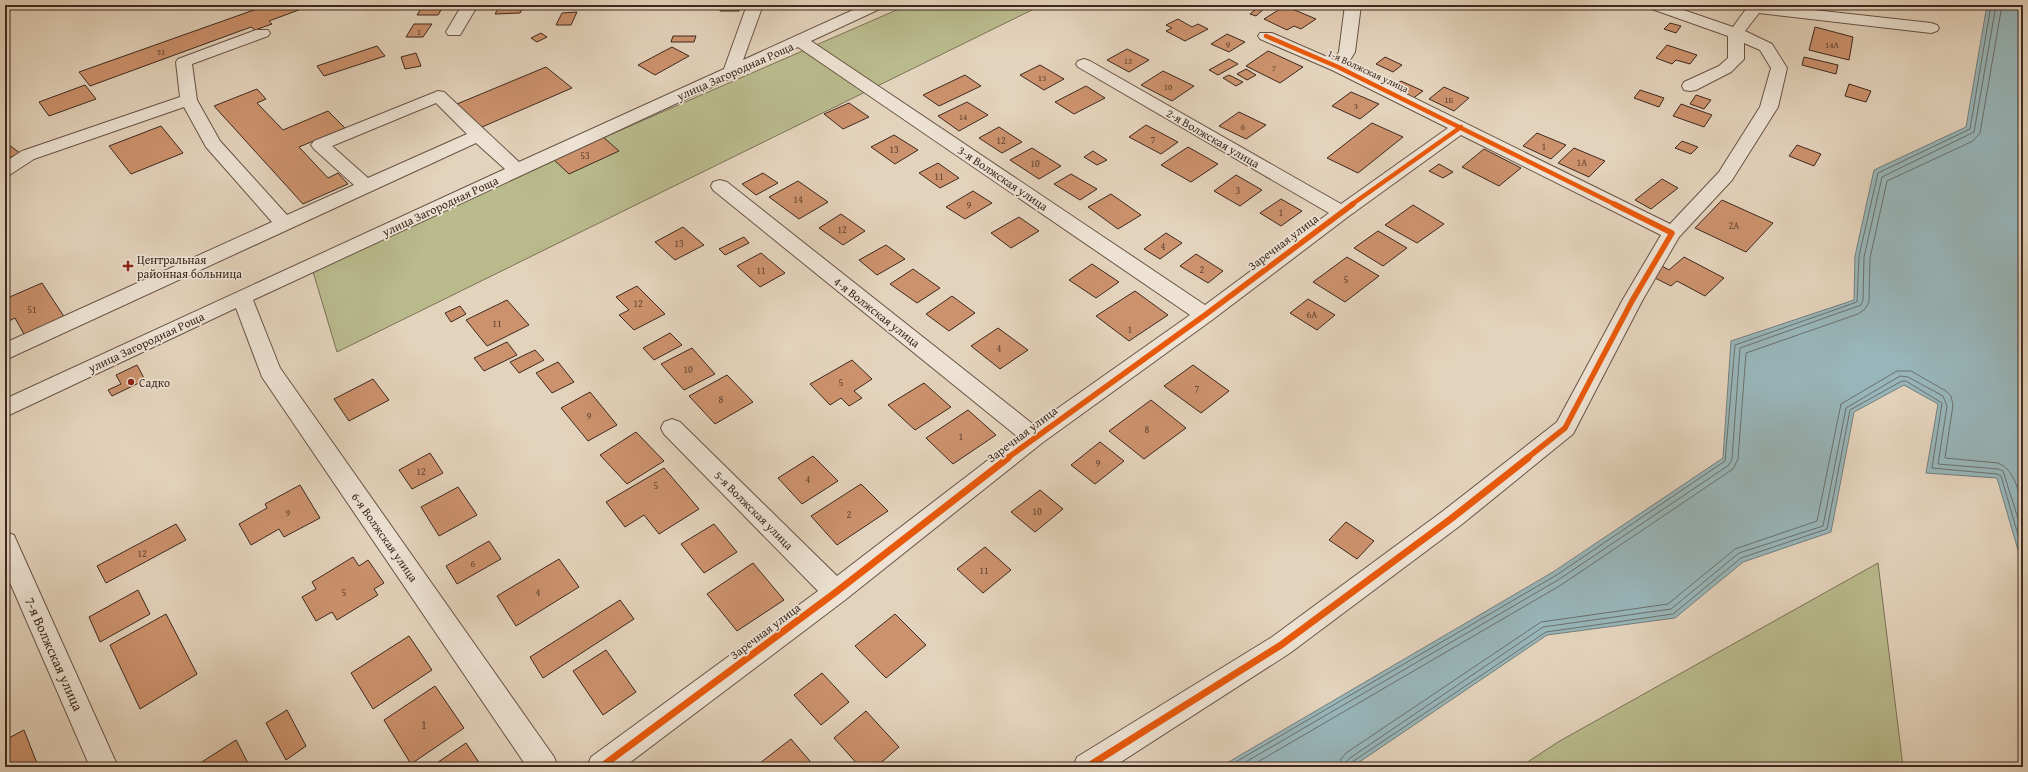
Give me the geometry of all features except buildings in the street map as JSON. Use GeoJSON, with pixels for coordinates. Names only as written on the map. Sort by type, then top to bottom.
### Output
{"type":"FeatureCollection","features":[{"type":"Feature","properties":{"kind":"street"},"geometry":{"type":"LineString","coordinates":[[454,32],[470,5]]}},
{"type":"Feature","properties":{"kind":"street"},"geometry":{"type":"LineString","coordinates":[[731,72],[755,5]]}},
{"type":"Feature","properties":{"kind":"street","name":"улица Загородная Роща"},"geometry":{"type":"LineString","coordinates":[[5,409],[242,297],[731,72],[801,42],[877,5]]}},
{"type":"Feature","properties":{"kind":"street"},"geometry":{"type":"LineString","coordinates":[[1338,67],[1347,52],[1353,5]]}},
{"type":"Feature","properties":{"kind":"street"},"geometry":{"type":"LineString","coordinates":[[1086,767],[1281,645],[1452,518],[1564,428],[1632,301],[1672,232],[1726,176],[1769,107],[1779,68],[1766,47],[1736,33],[1654,5]]}},
{"type":"Feature","properties":{"kind":"street"},"geometry":{"type":"LineString","coordinates":[[1690,86],[1725,69],[1736,59],[1736,33],[1755,8],[1931,28]]}},
{"type":"Feature","properties":{"kind":"street"},"geometry":{"type":"LineString","coordinates":[[262,33],[184,62],[189,100],[212,142],[285,224]]}},
{"type":"Feature","properties":{"kind":"street","name":"1-я Волжская улица"},"geometry":{"type":"LineString","coordinates":[[1266,36],[1338,67],[1672,232]]}},
{"type":"Feature","properties":{"kind":"street","name":"3-я Волжская улица"},"geometry":{"type":"LineString","coordinates":[[801,42],[1205,315]]}},
{"type":"Feature","properties":{"kind":"street","name":"2-я Волжская улица"},"geometry":{"type":"LineString","coordinates":[[1084,64],[1342,212]]}},
{"type":"Feature","properties":{"kind":"street"},"geometry":{"type":"LineString","coordinates":[[366,186],[320,145],[438,96],[517,170]]}},
{"type":"Feature","properties":{"kind":"street"},"geometry":{"type":"LineString","coordinates":[[5,170],[28,154],[189,100]]}},
{"type":"Feature","properties":{"kind":"street","name":"Заречная улица"},"geometry":{"type":"LineString","coordinates":[[601,767],[836,592],[1034,437],[1205,315],[1342,212],[1461,127]]}},
{"type":"Feature","properties":{"kind":"street"},"geometry":{"type":"LineString","coordinates":[[5,352],[478,135]]}},
{"type":"Feature","properties":{"kind":"street","name":"4-я Волжская улица"},"geometry":{"type":"LineString","coordinates":[[720,186],[1034,437]]}},
{"type":"Feature","properties":{"kind":"street","name":"6-я Волжская улица"},"geometry":{"type":"LineString","coordinates":[[242,297],[270,370],[544,767]]}},
{"type":"Feature","properties":{"kind":"street","name":"5-я Волжская улица"},"geometry":{"type":"LineString","coordinates":[[672,428],[836,592]]}},
{"type":"Feature","properties":{"kind":"street","name":"7-я Волжская улица"},"geometry":{"type":"LineString","coordinates":[[5,542],[104,767]]}},
{"type":"Feature","properties":{"kind":"green space"},"geometry":{"type":"Polygon","coordinates":[[[908,5],[1042,5],[337,352],[311,265],[908,5]]]}},
{"type":"Feature","properties":{"kind":"green space"},"geometry":{"type":"Polygon","coordinates":[[[1878,563],[1903,767],[1520,767],[1558,742],[1878,563]]]}},
{"type":"Feature","properties":{"kind":"water"},"geometry":{"type":"Polygon","coordinates":[[[1987,5],[2023,5],[2023,567],[1997,478],[1926,473],[1938,404],[1904,385],[1854,412],[1831,532],[1743,562],[1675,618],[1547,635],[1352,767],[1220,767],[1553,572],[1723,458],[1731,341],[1854,300],[1855,256],[1874,170],[1966,127],[1987,5]]]}},
{"type":"Feature","properties":{"kind":"cycle path"},"geometry":{"type":"LineString","coordinates":[[1087,767],[1281,645],[1452,518],[1565,428],[1632,301],[1672,233],[1338,67],[1266,36]]}},
{"type":"Feature","properties":{"kind":"cycle path"},"geometry":{"type":"LineString","coordinates":[[601,767],[836,592],[1034,437],[1205,315],[1342,212],[1461,127]]}},
{"type":"Feature","properties":{"kind":"place","name":"Центральная районная больница"},"geometry":{"type":"Point","coordinates":[128,266]}},
{"type":"Feature","properties":{"kind":"place","name":"Садко"},"geometry":{"type":"Point","coordinates":[131,382]}}]}
